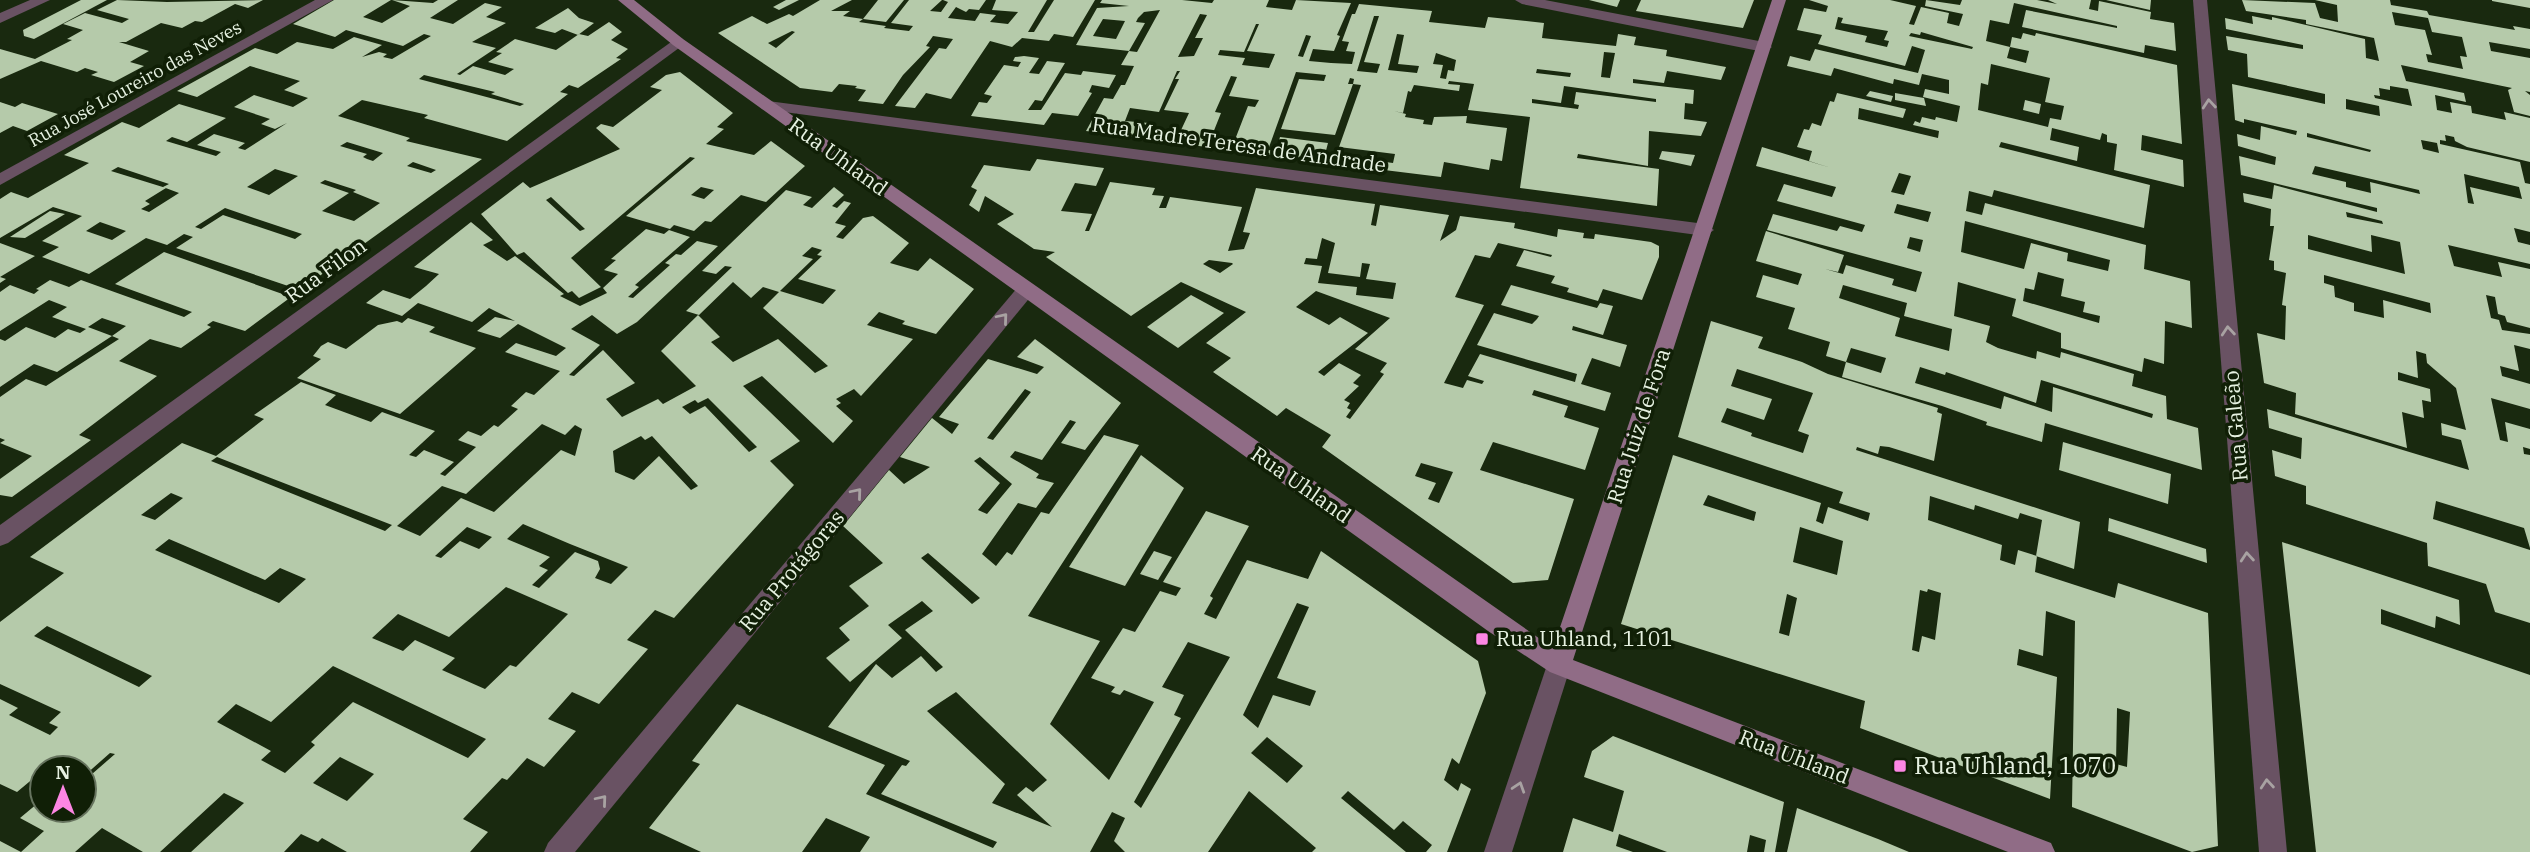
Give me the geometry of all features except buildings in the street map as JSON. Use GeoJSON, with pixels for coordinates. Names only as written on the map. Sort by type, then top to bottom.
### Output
{"type":"FeatureCollection","features":[{"type":"Feature","properties":{"kind":"street"},"geometry":{"type":"LineString","coordinates":[[0,18],[43,0]]}},
{"type":"Feature","properties":{"kind":"street","name":"Rua José Loureiro das Neves"},"geometry":{"type":"LineString","coordinates":[[0,180],[326,0]]}},
{"type":"Feature","properties":{"kind":"street","name":"Rua Uhland"},"geometry":{"type":"LineString","coordinates":[[625,0],[678,42],[1025,291],[1496,624],[1559,665],[2042,852]]}},
{"type":"Feature","properties":{"kind":"street"},"geometry":{"type":"LineString","coordinates":[[1522,0],[1764,47]]}},
{"type":"Feature","properties":{"kind":"street","name":"Rua Juiz de Fora"},"geometry":{"type":"LineString","coordinates":[[1498,852],[1779,0]]}},
{"type":"Feature","properties":{"kind":"street","name":"Rua Galeão"},"geometry":{"type":"LineString","coordinates":[[2200,0],[2273,852]]}},
{"type":"Feature","properties":{"kind":"street","name":"Rua Filon"},"geometry":{"type":"LineString","coordinates":[[0,537],[678,42]]}},
{"type":"Feature","properties":{"kind":"street","name":"Rua Madre Teresa de Andrade"},"geometry":{"type":"LineString","coordinates":[[768,106],[1705,230]]}},
{"type":"Feature","properties":{"kind":"street","name":"Rua Protágoras"},"geometry":{"type":"LineString","coordinates":[[558,852],[1025,291]]}},
{"type":"Feature","properties":{"kind":"place","name":"Rua Uhland, 1101"},"geometry":{"type":"Point","coordinates":[1482,639]}},
{"type":"Feature","properties":{"kind":"place","name":"Rua Uhland, 1070"},"geometry":{"type":"Point","coordinates":[1900,766]}}]}
